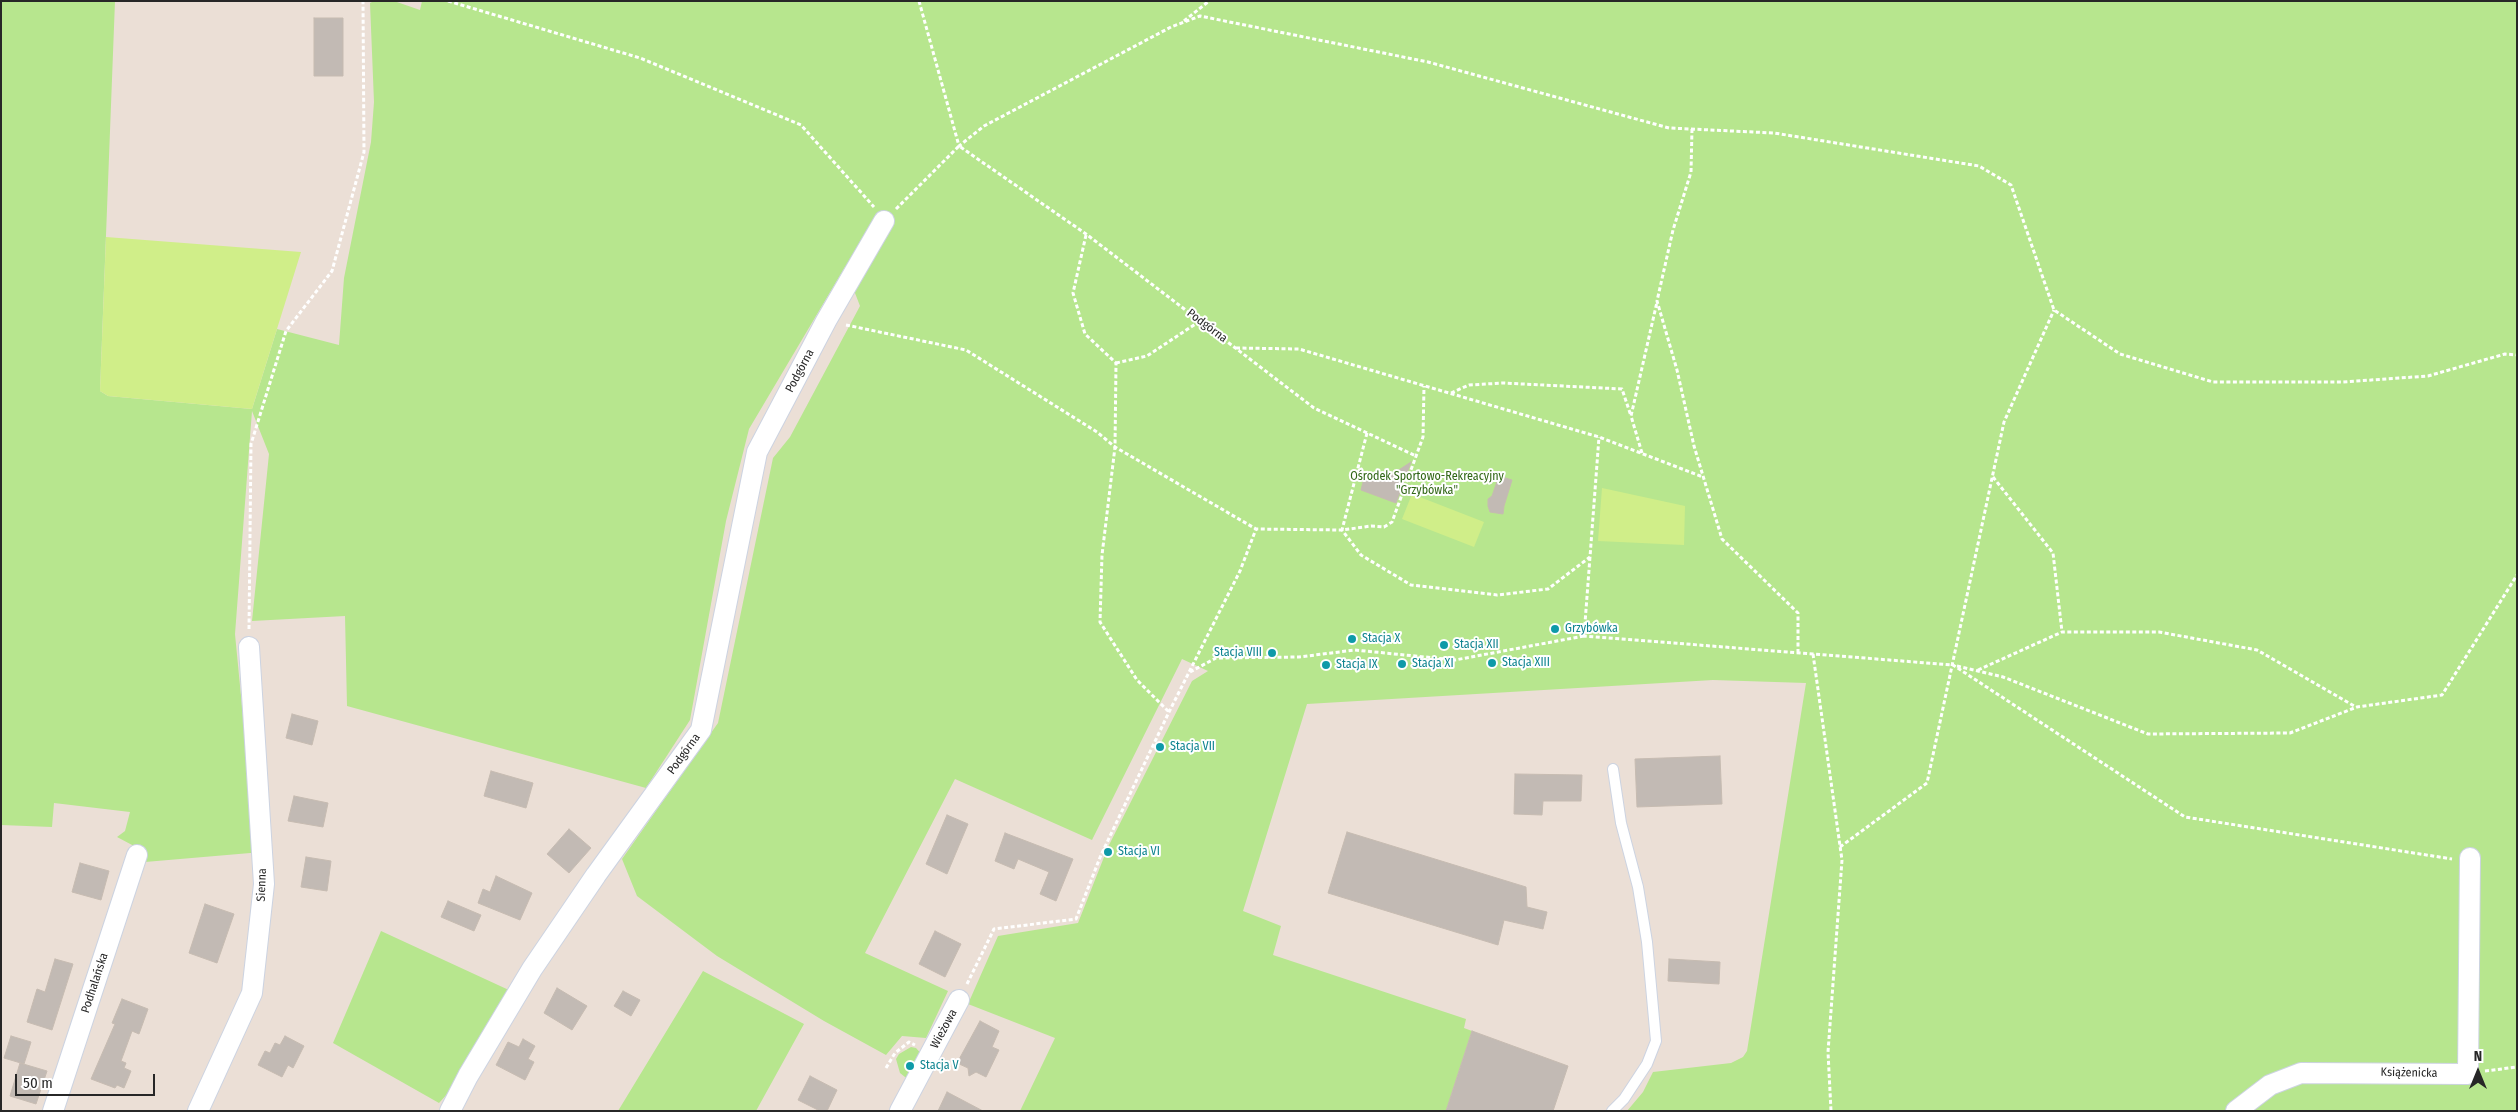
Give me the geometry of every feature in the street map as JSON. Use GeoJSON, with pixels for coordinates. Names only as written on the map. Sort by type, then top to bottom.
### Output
{"type":"FeatureCollection","features":[{"type":"Feature","properties":{"kind":"street","name":"Podgórna"},"geometry":{"type":"LineString","coordinates":[[450,1111],[468,1076],[532,970],[596,875],[701,730],[757,452],[826,321],[884,220]]}},
{"type":"Feature","properties":{"kind":"street","name":"Sienna"},"geometry":{"type":"LineString","coordinates":[[198,1111],[252,993],[264,884],[249,647]]}},
{"type":"Feature","properties":{"kind":"street","name":"Podhalańska"},"geometry":{"type":"LineString","coordinates":[[53,1111],[137,855]]}},
{"type":"Feature","properties":{"kind":"street"},"geometry":{"type":"LineString","coordinates":[[2468,1074],[2470,858]]}},
{"type":"Feature","properties":{"kind":"street","name":"Wieżowa"},"geometry":{"type":"LineString","coordinates":[[900,1111],[959,1000]]}},
{"type":"Feature","properties":{"kind":"street","name":"Książenicka"},"geometry":{"type":"LineString","coordinates":[[2236,1111],[2270,1085],[2301,1074],[2468,1074]]}},
{"type":"Feature","properties":{"kind":"lane"},"geometry":{"type":"LineString","coordinates":[[1612,1111],[1624,1099],[1647,1064],[1656,1041],[1638,887],[1621,823],[1613,768]]}},
{"type":"Feature","properties":{"kind":"path"},"geometry":{"type":"LineString","coordinates":[[249,647],[251,444],[286,331],[332,271],[364,152],[363,1]]}},
{"type":"Feature","properties":{"kind":"path"},"geometry":{"type":"LineString","coordinates":[[448,1],[640,58],[801,125],[884,220],[959,146],[984,126],[1181,23],[1200,16],[1428,62],[1669,128],[1774,133],[1979,166],[2011,185],[2054,310],[2120,354],[2213,382],[2343,382],[2428,376],[2505,354],[2517,355]]}},
{"type":"Feature","properties":{"kind":"path"},"geometry":{"type":"LineString","coordinates":[[919,1],[959,146]]}},
{"type":"Feature","properties":{"kind":"path"},"geometry":{"type":"LineString","coordinates":[[1181,23],[1209,1]]}},
{"type":"Feature","properties":{"kind":"path"},"geometry":{"type":"LineString","coordinates":[[1631,416],[1673,230],[1691,172],[1692,129]]}},
{"type":"Feature","properties":{"kind":"path","name":"Podgórna"},"geometry":{"type":"LineString","coordinates":[[959,146],[1086,234],[1314,408],[1416,456]]}},
{"type":"Feature","properties":{"kind":"path"},"geometry":{"type":"LineString","coordinates":[[1086,234],[1073,293],[1085,334],[1116,363],[1115,447],[1102,554],[1100,622],[1137,680],[1169,712]]}},
{"type":"Feature","properties":{"kind":"path"},"geometry":{"type":"LineString","coordinates":[[1657,301],[1677,370],[1703,477],[1722,539],[1798,613],[1798,653]]}},
{"type":"Feature","properties":{"kind":"path"},"geometry":{"type":"LineString","coordinates":[[1840,847],[1927,783],[2004,422],[2054,310]]}},
{"type":"Feature","properties":{"kind":"path"},"geometry":{"type":"LineString","coordinates":[[826,321],[966,350],[1097,432],[1115,447],[1256,529],[1342,530],[1371,526],[1384,527],[1392,522],[1423,437],[1424,386]]}},
{"type":"Feature","properties":{"kind":"path"},"geometry":{"type":"LineString","coordinates":[[1116,363],[1147,356],[1200,321]]}},
{"type":"Feature","properties":{"kind":"path"},"geometry":{"type":"LineString","coordinates":[[1236,348],[1299,349],[1599,437],[1703,477]]}},
{"type":"Feature","properties":{"kind":"path"},"geometry":{"type":"LineString","coordinates":[[1450,394],[1469,385],[1502,383],[1622,389],[1642,454]]}},
{"type":"Feature","properties":{"kind":"path"},"geometry":{"type":"LineString","coordinates":[[1342,530],[1367,433]]}},
{"type":"Feature","properties":{"kind":"path"},"geometry":{"type":"LineString","coordinates":[[1584,636],[1599,437]]}},
{"type":"Feature","properties":{"kind":"path"},"geometry":{"type":"LineString","coordinates":[[1993,476],[2053,553],[2062,632]]}},
{"type":"Feature","properties":{"kind":"path"},"geometry":{"type":"LineString","coordinates":[[959,1000],[994,930],[1076,918],[1101,855],[1169,712],[1240,571],[1256,529]]}},
{"type":"Feature","properties":{"kind":"path"},"geometry":{"type":"LineString","coordinates":[[1342,530],[1361,555],[1411,584],[1497,596],[1548,589],[1590,557]]}},
{"type":"Feature","properties":{"kind":"path"},"geometry":{"type":"LineString","coordinates":[[1189,672],[1216,658],[1298,657],[1355,650],[1454,660],[1584,636],[1953,665],[2003,677],[2148,734],[2290,733],[2357,707],[2442,695],[2517,575]]}},
{"type":"Feature","properties":{"kind":"path"},"geometry":{"type":"LineString","coordinates":[[1977,671],[2062,632],[2159,632],[2257,650],[2357,707]]}},
{"type":"Feature","properties":{"kind":"path"},"geometry":{"type":"LineString","coordinates":[[1813,654],[1842,860],[1828,1052],[1831,1111]]}},
{"type":"Feature","properties":{"kind":"path"},"geometry":{"type":"LineString","coordinates":[[1953,665],[2185,817],[2445,859],[2470,858]]}},
{"type":"Feature","properties":{"kind":"path"},"geometry":{"type":"LineString","coordinates":[[886,1068],[895,1053],[909,1042],[930,1054]]}},
{"type":"Feature","properties":{"kind":"path"},"geometry":{"type":"LineString","coordinates":[[2468,1074],[2517,1067]]}},
{"type":"Feature","properties":{"kind":"green space","name":"Ośrodek Sportowo-Rekreacyjny \"Grzybówka\""},"geometry":{"type":"Polygon","coordinates":[[[1,1],[115,1],[100,391],[108,396],[252,409],[277,329],[339,345],[344,278],[371,142],[374,102],[370,3],[374,1],[394,1],[420,10],[422,1],[2517,1],[2517,1111],[1627,1111],[1643,1092],[1653,1072],[1731,1063],[1743,1057],[1747,1051],[1806,683],[1713,680],[1307,704],[1243,911],[1281,926],[1273,955],[1466,1019],[1464,1028],[1472,1031],[1446,1111],[1020,1111],[1055,1038],[968,1004],[998,936],[1078,923],[1108,847],[1192,681],[1208,671],[1182,659],[1092,840],[955,779],[865,953],[948,991],[926,1038],[902,1036],[886,1055],[824,1021],[717,956],[637,896],[622,859],[718,723],[773,458],[790,437],[860,306],[845,267],[749,429],[726,521],[690,720],[646,788],[347,706],[345,616],[252,621],[269,454],[252,411],[235,634],[252,810],[262,852],[145,862],[134,846],[117,837],[125,831],[130,812],[54,803],[52,827],[1,825],[1,1]]]}},
{"type":"Feature","properties":{"kind":"green space"},"geometry":{"type":"Polygon","coordinates":[[[106,237],[301,252],[252,409],[108,396],[100,391],[106,237]]]}},
{"type":"Feature","properties":{"kind":"green space"},"geometry":{"type":"Polygon","coordinates":[[[1602,488],[1685,506],[1684,545],[1598,541],[1602,488]]]}},
{"type":"Feature","properties":{"kind":"green space"},"geometry":{"type":"Polygon","coordinates":[[[1412,494],[1484,522],[1474,547],[1402,519],[1412,494]]]}},
{"type":"Feature","properties":{"kind":"green space"},"geometry":{"type":"Polygon","coordinates":[[[381,931],[511,991],[459,1081],[439,1103],[333,1043],[381,931]]]}},
{"type":"Feature","properties":{"kind":"green space"},"geometry":{"type":"Polygon","coordinates":[[[703,971],[804,1024],[756,1111],[618,1111],[703,971]]]}},
{"type":"Feature","properties":{"kind":"green space"},"geometry":{"type":"Polygon","coordinates":[[[911,1047],[916,1048],[924,1057],[910,1081],[900,1073],[896,1059],[899,1054],[911,1047]]]}},
{"type":"Feature","properties":{"kind":"building"},"geometry":{"type":"Polygon","coordinates":[[[314,18],[343,18],[343,76],[314,76],[314,18]]]}},
{"type":"Feature","properties":{"kind":"building"},"geometry":{"type":"Polygon","coordinates":[[[1411,462],[1396,503],[1361,490],[1365,474],[1385,479],[1411,462]]]}},
{"type":"Feature","properties":{"kind":"building"},"geometry":{"type":"Polygon","coordinates":[[[1499,476],[1512,480],[1503,514],[1490,512],[1488,506],[1488,499],[1492,496],[1499,476]]]}},
{"type":"Feature","properties":{"kind":"building"},"geometry":{"type":"Polygon","coordinates":[[[292,714],[318,721],[312,745],[286,738],[292,714]]]}},
{"type":"Feature","properties":{"kind":"building"},"geometry":{"type":"Polygon","coordinates":[[[1720,756],[1722,804],[1637,807],[1635,759],[1720,756]]]}},
{"type":"Feature","properties":{"kind":"building"},"geometry":{"type":"Polygon","coordinates":[[[491,771],[533,783],[526,808],[484,796],[491,771]]]}},
{"type":"Feature","properties":{"kind":"building"},"geometry":{"type":"Polygon","coordinates":[[[1515,774],[1582,775],[1581,801],[1543,801],[1542,815],[1514,814],[1515,774]]]}},
{"type":"Feature","properties":{"kind":"building"},"geometry":{"type":"Polygon","coordinates":[[[294,796],[328,803],[323,827],[288,821],[294,796]]]}},
{"type":"Feature","properties":{"kind":"building"},"geometry":{"type":"Polygon","coordinates":[[[947,815],[968,824],[947,874],[926,864],[947,815]]]}},
{"type":"Feature","properties":{"kind":"building"},"geometry":{"type":"Polygon","coordinates":[[[569,829],[591,848],[569,873],[547,854],[569,829]]]}},
{"type":"Feature","properties":{"kind":"building"},"geometry":{"type":"Polygon","coordinates":[[[1347,832],[1526,887],[1527,907],[1547,912],[1543,929],[1504,920],[1498,945],[1328,893],[1347,832]]]}},
{"type":"Feature","properties":{"kind":"building"},"geometry":{"type":"Polygon","coordinates":[[[1005,833],[1073,859],[1056,901],[1040,894],[1049,872],[1018,859],[1014,869],[995,861],[1005,833]]]}},
{"type":"Feature","properties":{"kind":"building"},"geometry":{"type":"Polygon","coordinates":[[[306,857],[331,861],[327,891],[301,887],[306,857]]]}},
{"type":"Feature","properties":{"kind":"building"},"geometry":{"type":"Polygon","coordinates":[[[80,863],[109,871],[101,900],[72,892],[80,863]]]}},
{"type":"Feature","properties":{"kind":"building"},"geometry":{"type":"Polygon","coordinates":[[[496,876],[532,893],[520,920],[478,903],[483,889],[490,892],[496,876]]]}},
{"type":"Feature","properties":{"kind":"building"},"geometry":{"type":"Polygon","coordinates":[[[448,901],[481,915],[474,931],[441,917],[448,901]]]}},
{"type":"Feature","properties":{"kind":"building"},"geometry":{"type":"Polygon","coordinates":[[[205,904],[234,914],[217,963],[189,953],[205,904]]]}},
{"type":"Feature","properties":{"kind":"building"},"geometry":{"type":"Polygon","coordinates":[[[935,931],[961,944],[945,977],[919,964],[935,931]]]}},
{"type":"Feature","properties":{"kind":"building"},"geometry":{"type":"Polygon","coordinates":[[[55,959],[73,964],[52,1030],[27,1022],[37,989],[45,992],[55,959]]]}},
{"type":"Feature","properties":{"kind":"building"},"geometry":{"type":"Polygon","coordinates":[[[1669,959],[1720,962],[1719,984],[1668,981],[1669,959]]]}},
{"type":"Feature","properties":{"kind":"building"},"geometry":{"type":"Polygon","coordinates":[[[557,988],[587,1006],[572,1030],[544,1013],[557,988]]]}},
{"type":"Feature","properties":{"kind":"building"},"geometry":{"type":"Polygon","coordinates":[[[623,991],[640,1000],[631,1016],[614,1006],[623,991]]]}},
{"type":"Feature","properties":{"kind":"building"},"geometry":{"type":"Polygon","coordinates":[[[122,999],[148,1009],[139,1034],[132,1031],[121,1061],[126,1063],[124,1068],[131,1071],[124,1088],[117,1085],[115,1088],[91,1079],[115,1024],[112,1023],[122,999]]]}},
{"type":"Feature","properties":{"kind":"building"},"geometry":{"type":"Polygon","coordinates":[[[980,1021],[999,1031],[992,1047],[999,1050],[986,1077],[976,1072],[969,1076],[968,1068],[957,1063],[980,1021]]]}},
{"type":"Feature","properties":{"kind":"building"},"geometry":{"type":"Polygon","coordinates":[[[1472,1031],[1568,1066],[1553,1111],[1446,1111],[1472,1031]]]}},
{"type":"Feature","properties":{"kind":"building"},"geometry":{"type":"Polygon","coordinates":[[[11,1036],[31,1042],[24,1064],[4,1058],[11,1036]]]}},
{"type":"Feature","properties":{"kind":"building"},"geometry":{"type":"Polygon","coordinates":[[[285,1036],[304,1046],[293,1068],[288,1065],[282,1077],[258,1065],[265,1051],[270,1053],[275,1043],[280,1045],[285,1036]]]}},
{"type":"Feature","properties":{"kind":"building"},"geometry":{"type":"Polygon","coordinates":[[[523,1039],[535,1046],[528,1059],[534,1062],[525,1080],[496,1065],[508,1042],[519,1047],[523,1039]]]}},
{"type":"Feature","properties":{"kind":"building"},"geometry":{"type":"Polygon","coordinates":[[[20,1063],[47,1071],[36,1104],[10,1096],[20,1063]]]}},
{"type":"Feature","properties":{"kind":"building"},"geometry":{"type":"Polygon","coordinates":[[[810,1076],[837,1090],[827,1111],[820,1111],[798,1100],[810,1076]]]}},
{"type":"Feature","properties":{"kind":"building"},"geometry":{"type":"Polygon","coordinates":[[[947,1092],[983,1111],[938,1111],[947,1092]]]}},
{"type":"Feature","properties":{"kind":"place","name":"Grzybówka"},"geometry":{"type":"Point","coordinates":[1555,629]}},
{"type":"Feature","properties":{"kind":"place","name":"Stacja X"},"geometry":{"type":"Point","coordinates":[1352,639]}},
{"type":"Feature","properties":{"kind":"place","name":"Stacja XII"},"geometry":{"type":"Point","coordinates":[1444,645]}},
{"type":"Feature","properties":{"kind":"place","name":"Stacja VIII"},"geometry":{"type":"Point","coordinates":[1272,653]}},
{"type":"Feature","properties":{"kind":"place","name":"Stacja XIII"},"geometry":{"type":"Point","coordinates":[1492,663]}},
{"type":"Feature","properties":{"kind":"place","name":"Stacja XI"},"geometry":{"type":"Point","coordinates":[1402,664]}},
{"type":"Feature","properties":{"kind":"place","name":"Stacja IX"},"geometry":{"type":"Point","coordinates":[1326,665]}},
{"type":"Feature","properties":{"kind":"place","name":"Stacja VII"},"geometry":{"type":"Point","coordinates":[1160,747]}},
{"type":"Feature","properties":{"kind":"place","name":"Stacja VI"},"geometry":{"type":"Point","coordinates":[1108,852]}},
{"type":"Feature","properties":{"kind":"place","name":"Stacja V"},"geometry":{"type":"Point","coordinates":[910,1066]}}]}
